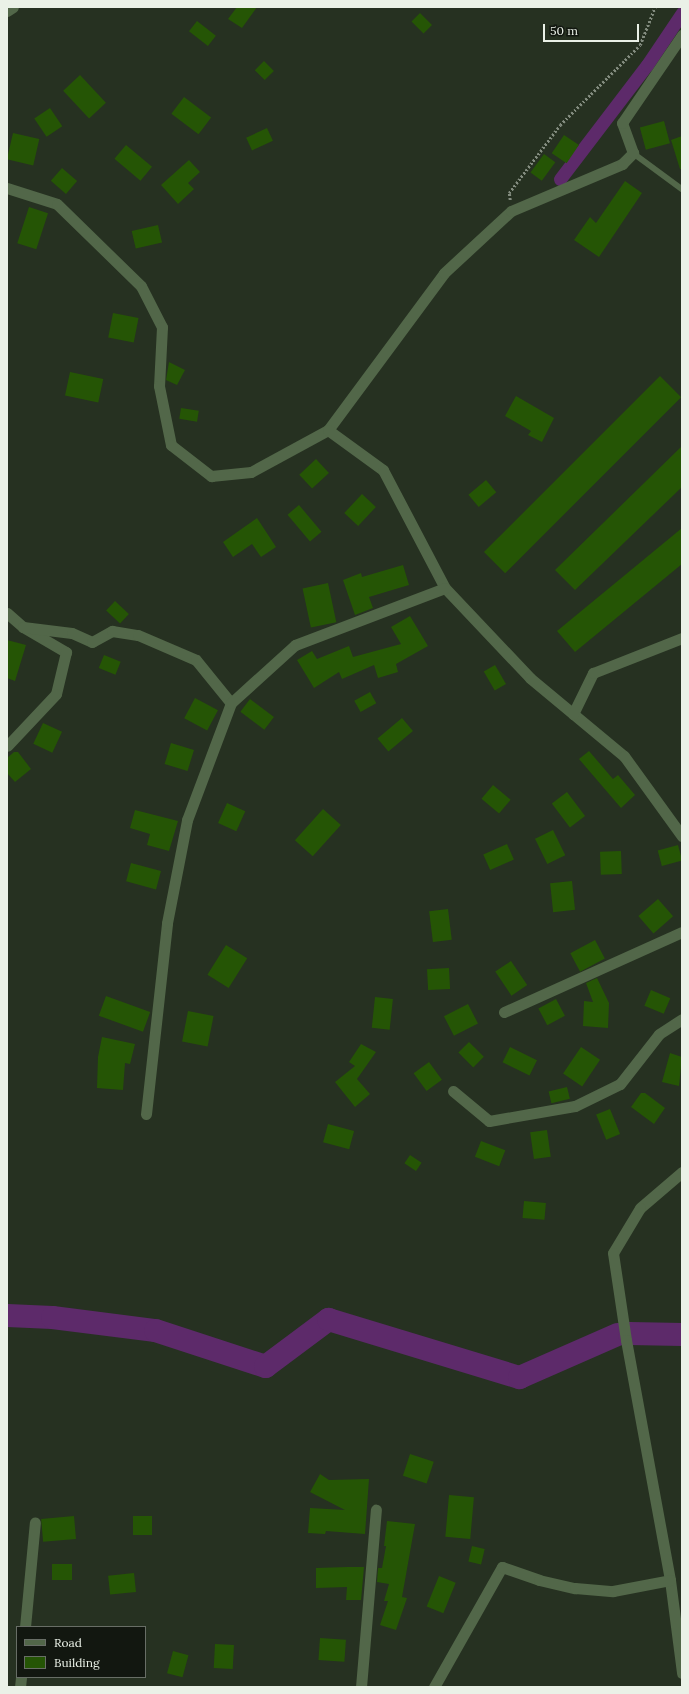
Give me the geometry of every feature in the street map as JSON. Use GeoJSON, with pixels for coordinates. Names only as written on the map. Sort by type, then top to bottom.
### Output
{"type":"FeatureCollection","features":[{"type":"Feature","properties":{"kind":"street"},"geometry":{"type":"LineString","coordinates":[[7,11],[13,7]]}},
{"type":"Feature","properties":{"kind":"street"},"geometry":{"type":"LineString","coordinates":[[7,188],[57,204],[141,286],[162,327],[159,386],[171,445],[211,476],[251,472],[328,430],[444,272],[511,211],[622,164],[633,153],[622,123],[682,35]]}},
{"type":"Feature","properties":{"kind":"street"},"geometry":{"type":"LineString","coordinates":[[328,430],[383,470],[445,588],[530,678],[624,756],[682,836]]}},
{"type":"Feature","properties":{"kind":"street"},"geometry":{"type":"LineString","coordinates":[[146,1114],[167,923],[187,820],[231,703],[295,645],[445,588]]}},
{"type":"Feature","properties":{"kind":"street"},"geometry":{"type":"LineString","coordinates":[[7,614],[23,628],[66,652],[56,694],[7,746]]}},
{"type":"Feature","properties":{"kind":"street"},"geometry":{"type":"LineString","coordinates":[[23,628],[72,633],[92,642],[112,631],[138,635],[196,660],[231,703]]}},
{"type":"Feature","properties":{"kind":"street"},"geometry":{"type":"LineString","coordinates":[[573,714],[593,673],[682,638]]}},
{"type":"Feature","properties":{"kind":"street"},"geometry":{"type":"LineString","coordinates":[[504,1012],[682,932]]}},
{"type":"Feature","properties":{"kind":"street"},"geometry":{"type":"LineString","coordinates":[[453,1091],[490,1122],[575,1106],[620,1084],[659,1034],[682,1019]]}},
{"type":"Feature","properties":{"kind":"street"},"geometry":{"type":"LineString","coordinates":[[682,1172],[640,1208],[613,1253],[626,1340],[670,1580],[682,1673]]}},
{"type":"Feature","properties":{"kind":"street"},"geometry":{"type":"LineString","coordinates":[[361,1687],[376,1510]]}},
{"type":"Feature","properties":{"kind":"street"},"geometry":{"type":"LineString","coordinates":[[25,1626],[35,1522]]}},
{"type":"Feature","properties":{"kind":"street"},"geometry":{"type":"LineString","coordinates":[[434,1687],[502,1567],[539,1580],[575,1588],[613,1591],[670,1580]]}},
{"type":"Feature","properties":{"kind":"lane"},"geometry":{"type":"LineString","coordinates":[[633,153],[682,189]]}},
{"type":"Feature","properties":{"kind":"path"},"geometry":{"type":"LineString","coordinates":[[511,211],[509,193],[560,125],[640,45],[655,7]]}},
{"type":"Feature","properties":{"kind":"building"},"geometry":{"type":"Polygon","coordinates":[[[237,7],[257,7],[242,28],[228,19],[237,7]]]}},
{"type":"Feature","properties":{"kind":"building"},"geometry":{"type":"Polygon","coordinates":[[[420,13],[432,25],[424,34],[412,21],[420,13]]]}},
{"type":"Feature","properties":{"kind":"building"},"geometry":{"type":"Polygon","coordinates":[[[197,21],[216,36],[208,46],[189,31],[197,21]]]}},
{"type":"Feature","properties":{"kind":"building"},"geometry":{"type":"Polygon","coordinates":[[[264,61],[274,71],[265,80],[255,70],[264,61]]]}},
{"type":"Feature","properties":{"kind":"building"},"geometry":{"type":"Polygon","coordinates":[[[80,75],[106,103],[89,118],[63,91],[80,75]]]}},
{"type":"Feature","properties":{"kind":"building"},"geometry":{"type":"Polygon","coordinates":[[[184,97],[211,117],[199,134],[171,114],[184,97]]]}},
{"type":"Feature","properties":{"kind":"building"},"geometry":{"type":"Polygon","coordinates":[[[50,108],[62,126],[47,137],[34,119],[50,108]]]}},
{"type":"Feature","properties":{"kind":"building"},"geometry":{"type":"Polygon","coordinates":[[[664,121],[670,143],[646,150],[640,127],[664,121]]]}},
{"type":"Feature","properties":{"kind":"building"},"geometry":{"type":"Polygon","coordinates":[[[267,128],[273,141],[252,150],[246,138],[267,128]]]}},
{"type":"Feature","properties":{"kind":"building"},"geometry":{"type":"Polygon","coordinates":[[[13,133],[39,139],[33,165],[7,159],[13,133]]]}},
{"type":"Feature","properties":{"kind":"building"},"geometry":{"type":"Polygon","coordinates":[[[564,135],[579,145],[567,163],[552,153],[564,135]]]}},
{"type":"Feature","properties":{"kind":"building"},"geometry":{"type":"Polygon","coordinates":[[[682,136],[682,169],[680,169],[671,140],[682,136]]]}},
{"type":"Feature","properties":{"kind":"building"},"geometry":{"type":"Polygon","coordinates":[[[126,145],[152,167],[140,181],[114,159],[126,145]]]}},
{"type":"Feature","properties":{"kind":"building"},"geometry":{"type":"Polygon","coordinates":[[[544,154],[555,162],[542,181],[530,173],[544,154]]]}},
{"type":"Feature","properties":{"kind":"building"},"geometry":{"type":"Polygon","coordinates":[[[189,160],[200,172],[188,183],[194,189],[178,204],[161,185],[189,160]]]}},
{"type":"Feature","properties":{"kind":"building"},"geometry":{"type":"Polygon","coordinates":[[[62,168],[77,181],[66,194],[51,181],[62,168]]]}},
{"type":"Feature","properties":{"kind":"building"},"geometry":{"type":"Polygon","coordinates":[[[625,181],[642,193],[599,257],[574,240],[590,217],[596,223],[625,181]]]}},
{"type":"Feature","properties":{"kind":"building"},"geometry":{"type":"Polygon","coordinates":[[[29,207],[48,213],[36,249],[17,243],[29,207]]]}},
{"type":"Feature","properties":{"kind":"building"},"geometry":{"type":"Polygon","coordinates":[[[158,225],[162,243],[136,249],[132,231],[158,225]]]}},
{"type":"Feature","properties":{"kind":"building"},"geometry":{"type":"Polygon","coordinates":[[[113,313],[139,318],[134,343],[108,338],[113,313]]]}},
{"type":"Feature","properties":{"kind":"building"},"geometry":{"type":"Polygon","coordinates":[[[169,362],[185,370],[177,385],[166,380],[169,362]]]}},
{"type":"Feature","properties":{"kind":"building"},"geometry":{"type":"Polygon","coordinates":[[[70,372],[103,379],[98,403],[65,395],[70,372]]]}},
{"type":"Feature","properties":{"kind":"building"},"geometry":{"type":"Polygon","coordinates":[[[660,376],[681,397],[505,573],[484,552],[660,376]]]}},
{"type":"Feature","properties":{"kind":"building"},"geometry":{"type":"Polygon","coordinates":[[[516,396],[554,418],[542,442],[528,435],[531,431],[505,416],[516,396]]]}},
{"type":"Feature","properties":{"kind":"building"},"geometry":{"type":"Polygon","coordinates":[[[181,408],[199,411],[197,422],[179,419],[181,408]]]}},
{"type":"Feature","properties":{"kind":"building"},"geometry":{"type":"Polygon","coordinates":[[[682,446],[682,487],[575,590],[555,570],[682,446]]]}},
{"type":"Feature","properties":{"kind":"building"},"geometry":{"type":"Polygon","coordinates":[[[316,459],[329,473],[312,489],[299,475],[316,459]]]}},
{"type":"Feature","properties":{"kind":"building"},"geometry":{"type":"Polygon","coordinates":[[[486,480],[496,492],[479,507],[468,495],[486,480]]]}},
{"type":"Feature","properties":{"kind":"building"},"geometry":{"type":"Polygon","coordinates":[[[362,494],[376,507],[358,526],[344,513],[362,494]]]}},
{"type":"Feature","properties":{"kind":"building"},"geometry":{"type":"Polygon","coordinates":[[[299,505],[321,532],[310,541],[288,515],[299,505]]]}},
{"type":"Feature","properties":{"kind":"building"},"geometry":{"type":"Polygon","coordinates":[[[257,518],[276,547],[261,557],[252,544],[233,557],[223,542],[257,518]]]}},
{"type":"Feature","properties":{"kind":"building"},"geometry":{"type":"Polygon","coordinates":[[[682,528],[682,564],[575,652],[557,631],[682,528]]]}},
{"type":"Feature","properties":{"kind":"building"},"geometry":{"type":"Polygon","coordinates":[[[403,565],[409,585],[369,597],[373,608],[355,615],[343,580],[361,573],[362,577],[403,565]]]}},
{"type":"Feature","properties":{"kind":"building"},"geometry":{"type":"Polygon","coordinates":[[[328,583],[336,622],[311,628],[303,588],[328,583]]]}},
{"type":"Feature","properties":{"kind":"building"},"geometry":{"type":"Polygon","coordinates":[[[115,601],[129,614],[120,623],[106,611],[115,601]]]}},
{"type":"Feature","properties":{"kind":"building"},"geometry":{"type":"Polygon","coordinates":[[[410,616],[428,646],[396,664],[398,672],[378,678],[374,665],[342,679],[339,672],[314,688],[297,660],[312,651],[317,659],[349,646],[353,657],[401,644],[391,627],[410,616]]]}},
{"type":"Feature","properties":{"kind":"building"},"geometry":{"type":"Polygon","coordinates":[[[7,640],[26,645],[15,681],[7,678],[7,640]]]}},
{"type":"Feature","properties":{"kind":"building"},"geometry":{"type":"Polygon","coordinates":[[[104,655],[121,662],[115,675],[99,668],[104,655]]]}},
{"type":"Feature","properties":{"kind":"building"},"geometry":{"type":"Polygon","coordinates":[[[495,665],[506,684],[495,691],[484,672],[495,665]]]}},
{"type":"Feature","properties":{"kind":"building"},"geometry":{"type":"Polygon","coordinates":[[[370,692],[376,703],[361,712],[354,701],[370,692]]]}},
{"type":"Feature","properties":{"kind":"building"},"geometry":{"type":"Polygon","coordinates":[[[195,698],[218,710],[207,731],[184,718],[195,698]]]}},
{"type":"Feature","properties":{"kind":"building"},"geometry":{"type":"Polygon","coordinates":[[[250,699],[274,717],[264,730],[240,712],[250,699]]]}},
{"type":"Feature","properties":{"kind":"building"},"geometry":{"type":"Polygon","coordinates":[[[402,718],[413,731],[388,752],[377,739],[402,718]]]}},
{"type":"Feature","properties":{"kind":"building"},"geometry":{"type":"Polygon","coordinates":[[[43,723],[62,732],[52,753],[33,744],[43,723]]]}},
{"type":"Feature","properties":{"kind":"building"},"geometry":{"type":"Polygon","coordinates":[[[171,743],[194,750],[188,771],[165,764],[171,743]]]}},
{"type":"Feature","properties":{"kind":"building"},"geometry":{"type":"Polygon","coordinates":[[[589,751],[613,779],[618,775],[635,795],[621,808],[579,759],[589,751]]]}},
{"type":"Feature","properties":{"kind":"building"},"geometry":{"type":"Polygon","coordinates":[[[14,752],[18,752],[31,769],[15,782],[7,773],[7,758],[14,752]]]}},
{"type":"Feature","properties":{"kind":"building"},"geometry":{"type":"Polygon","coordinates":[[[493,785],[511,800],[499,814],[481,799],[493,785]]]}},
{"type":"Feature","properties":{"kind":"building"},"geometry":{"type":"Polygon","coordinates":[[[567,792],[585,816],[570,827],[552,803],[567,792]]]}},
{"type":"Feature","properties":{"kind":"building"},"geometry":{"type":"Polygon","coordinates":[[[227,803],[245,811],[236,831],[218,823],[227,803]]]}},
{"type":"Feature","properties":{"kind":"building"},"geometry":{"type":"Polygon","coordinates":[[[323,809],[341,825],[313,856],[295,840],[323,809]]]}},
{"type":"Feature","properties":{"kind":"building"},"geometry":{"type":"Polygon","coordinates":[[[135,810],[178,821],[169,851],[147,845],[150,834],[130,828],[135,810]]]}},
{"type":"Feature","properties":{"kind":"building"},"geometry":{"type":"Polygon","coordinates":[[[553,830],[565,855],[547,864],[535,839],[553,830]]]}},
{"type":"Feature","properties":{"kind":"building"},"geometry":{"type":"Polygon","coordinates":[[[507,844],[514,860],[490,870],[483,855],[507,844]]]}},
{"type":"Feature","properties":{"kind":"building"},"geometry":{"type":"Polygon","coordinates":[[[678,845],[682,860],[662,866],[658,850],[678,845]]]}},
{"type":"Feature","properties":{"kind":"building"},"geometry":{"type":"Polygon","coordinates":[[[621,851],[622,874],[601,875],[600,852],[621,851]]]}},
{"type":"Feature","properties":{"kind":"building"},"geometry":{"type":"Polygon","coordinates":[[[131,863],[161,871],[156,889],[126,881],[131,863]]]}},
{"type":"Feature","properties":{"kind":"building"},"geometry":{"type":"Polygon","coordinates":[[[572,881],[575,910],[553,912],[550,883],[572,881]]]}},
{"type":"Feature","properties":{"kind":"building"},"geometry":{"type":"Polygon","coordinates":[[[658,899],[673,916],[653,933],[638,916],[658,899]]]}},
{"type":"Feature","properties":{"kind":"building"},"geometry":{"type":"Polygon","coordinates":[[[448,909],[452,940],[433,942],[429,911],[448,909]]]}},
{"type":"Feature","properties":{"kind":"building"},"geometry":{"type":"Polygon","coordinates":[[[595,940],[605,959],[580,972],[570,953],[595,940]]]}},
{"type":"Feature","properties":{"kind":"building"},"geometry":{"type":"Polygon","coordinates":[[[226,945],[247,958],[229,988],[207,975],[226,945]]]}},
{"type":"Feature","properties":{"kind":"building"},"geometry":{"type":"Polygon","coordinates":[[[511,961],[527,985],[511,996],[495,972],[511,961]]]}},
{"type":"Feature","properties":{"kind":"building"},"geometry":{"type":"Polygon","coordinates":[[[449,968],[450,989],[428,990],[427,969],[449,968]]]}},
{"type":"Feature","properties":{"kind":"building"},"geometry":{"type":"Polygon","coordinates":[[[597,978],[609,1003],[608,1028],[583,1026],[584,1001],[593,1002],[586,983],[597,978]]]}},
{"type":"Feature","properties":{"kind":"building"},"geometry":{"type":"Polygon","coordinates":[[[651,990],[670,998],[664,1014],[644,1006],[651,990]]]}},
{"type":"Feature","properties":{"kind":"building"},"geometry":{"type":"Polygon","coordinates":[[[106,996],[150,1012],[143,1032],[99,1016],[106,996]]]}},
{"type":"Feature","properties":{"kind":"building"},"geometry":{"type":"Polygon","coordinates":[[[375,997],[393,999],[390,1030],[372,1028],[375,997]]]}},
{"type":"Feature","properties":{"kind":"building"},"geometry":{"type":"Polygon","coordinates":[[[556,999],[565,1016],[547,1025],[538,1008],[556,999]]]}},
{"type":"Feature","properties":{"kind":"building"},"geometry":{"type":"Polygon","coordinates":[[[468,1004],[478,1024],[454,1036],[444,1016],[468,1004]]]}},
{"type":"Feature","properties":{"kind":"building"},"geometry":{"type":"Polygon","coordinates":[[[188,1011],[214,1016],[208,1046],[182,1041],[188,1011]]]}},
{"type":"Feature","properties":{"kind":"building"},"geometry":{"type":"Polygon","coordinates":[[[102,1037],[135,1044],[130,1064],[125,1063],[123,1090],[97,1088],[98,1057],[102,1037]]]}},
{"type":"Feature","properties":{"kind":"building"},"geometry":{"type":"Polygon","coordinates":[[[469,1042],[484,1057],[473,1067],[458,1053],[469,1042]]]}},
{"type":"Feature","properties":{"kind":"building"},"geometry":{"type":"Polygon","coordinates":[[[361,1044],[376,1052],[357,1079],[370,1094],[355,1107],[335,1082],[355,1066],[349,1062],[361,1044]]]}},
{"type":"Feature","properties":{"kind":"building"},"geometry":{"type":"Polygon","coordinates":[[[510,1047],[537,1060],[530,1075],[503,1062],[510,1047]]]}},
{"type":"Feature","properties":{"kind":"building"},"geometry":{"type":"Polygon","coordinates":[[[581,1047],[600,1060],[582,1086],[563,1074],[581,1047]]]}},
{"type":"Feature","properties":{"kind":"building"},"geometry":{"type":"Polygon","coordinates":[[[670,1053],[682,1057],[679,1086],[662,1082],[670,1053]]]}},
{"type":"Feature","properties":{"kind":"building"},"geometry":{"type":"Polygon","coordinates":[[[429,1062],[442,1080],[427,1091],[414,1073],[429,1062]]]}},
{"type":"Feature","properties":{"kind":"building"},"geometry":{"type":"Polygon","coordinates":[[[567,1087],[570,1099],[551,1103],[549,1092],[567,1087]]]}},
{"type":"Feature","properties":{"kind":"building"},"geometry":{"type":"Polygon","coordinates":[[[641,1093],[645,1093],[665,1108],[654,1124],[631,1107],[641,1093]]]}},
{"type":"Feature","properties":{"kind":"building"},"geometry":{"type":"Polygon","coordinates":[[[610,1109],[620,1134],[606,1140],[596,1115],[610,1109]]]}},
{"type":"Feature","properties":{"kind":"building"},"geometry":{"type":"Polygon","coordinates":[[[328,1124],[354,1131],[349,1149],[323,1142],[328,1124]]]}},
{"type":"Feature","properties":{"kind":"building"},"geometry":{"type":"Polygon","coordinates":[[[547,1130],[551,1157],[534,1159],[530,1132],[547,1130]]]}},
{"type":"Feature","properties":{"kind":"building"},"geometry":{"type":"Polygon","coordinates":[[[481,1141],[505,1150],[499,1166],[475,1157],[481,1141]]]}},
{"type":"Feature","properties":{"kind":"building"},"geometry":{"type":"Polygon","coordinates":[[[410,1155],[422,1163],[416,1171],[404,1163],[410,1155]]]}},
{"type":"Feature","properties":{"kind":"building"},"geometry":{"type":"Polygon","coordinates":[[[524,1201],[546,1203],[544,1220],[523,1218],[524,1201]]]}},
{"type":"Feature","properties":{"kind":"building"},"geometry":{"type":"Polygon","coordinates":[[[410,1454],[434,1462],[427,1484],[403,1476],[410,1454]]]}},
{"type":"Feature","properties":{"kind":"building"},"geometry":{"type":"Polygon","coordinates":[[[320,1474],[329,1480],[369,1479],[365,1534],[326,1531],[325,1534],[308,1533],[310,1508],[345,1510],[310,1492],[320,1474]]]}},
{"type":"Feature","properties":{"kind":"building"},"geometry":{"type":"Polygon","coordinates":[[[449,1495],[474,1497],[470,1539],[445,1537],[449,1495]]]}},
{"type":"Feature","properties":{"kind":"building"},"geometry":{"type":"Polygon","coordinates":[[[74,1516],[76,1539],[43,1542],[41,1519],[74,1516]]]}},
{"type":"Feature","properties":{"kind":"building"},"geometry":{"type":"Polygon","coordinates":[[[133,1516],[152,1516],[152,1535],[133,1535],[133,1516]]]}},
{"type":"Feature","properties":{"kind":"building"},"geometry":{"type":"Polygon","coordinates":[[[387,1521],[415,1524],[402,1597],[407,1598],[396,1630],[380,1625],[388,1601],[384,1601],[389,1584],[377,1582],[378,1568],[382,1568],[386,1546],[384,1546],[387,1521]]]}},
{"type":"Feature","properties":{"kind":"building"},"geometry":{"type":"Polygon","coordinates":[[[472,1546],[485,1549],[481,1565],[468,1562],[472,1546]]]}},
{"type":"Feature","properties":{"kind":"building"},"geometry":{"type":"Polygon","coordinates":[[[52,1564],[72,1564],[72,1580],[52,1580],[52,1564]]]}},
{"type":"Feature","properties":{"kind":"building"},"geometry":{"type":"Polygon","coordinates":[[[364,1567],[361,1600],[346,1600],[347,1587],[316,1588],[316,1568],[364,1567]]]}},
{"type":"Feature","properties":{"kind":"building"},"geometry":{"type":"Polygon","coordinates":[[[134,1573],[136,1592],[110,1595],[108,1576],[134,1573]]]}},
{"type":"Feature","properties":{"kind":"building"},"geometry":{"type":"Polygon","coordinates":[[[439,1576],[456,1583],[443,1613],[427,1607],[439,1576]]]}},
{"type":"Feature","properties":{"kind":"building"},"geometry":{"type":"Polygon","coordinates":[[[320,1638],[346,1640],[344,1662],[318,1660],[320,1638]]]}},
{"type":"Feature","properties":{"kind":"building"},"geometry":{"type":"Polygon","coordinates":[[[215,1644],[234,1645],[233,1669],[214,1668],[215,1644]]]}},
{"type":"Feature","properties":{"kind":"building"},"geometry":{"type":"Polygon","coordinates":[[[173,1651],[188,1655],[183,1677],[167,1673],[173,1651]]]}},
{"type":"Feature","properties":{"kind":"waterway"},"geometry":{"type":"LineString","coordinates":[[560,179],[647,65],[682,13]]}},
{"type":"Feature","properties":{"kind":"waterway"},"geometry":{"type":"LineString","coordinates":[[7,1315],[52,1317],[155,1330],[265,1366],[328,1319],[519,1377],[617,1334]]}},
{"type":"Feature","properties":{"kind":"waterway"},"geometry":{"type":"LineString","coordinates":[[629,1333],[682,1334]]}}]}
